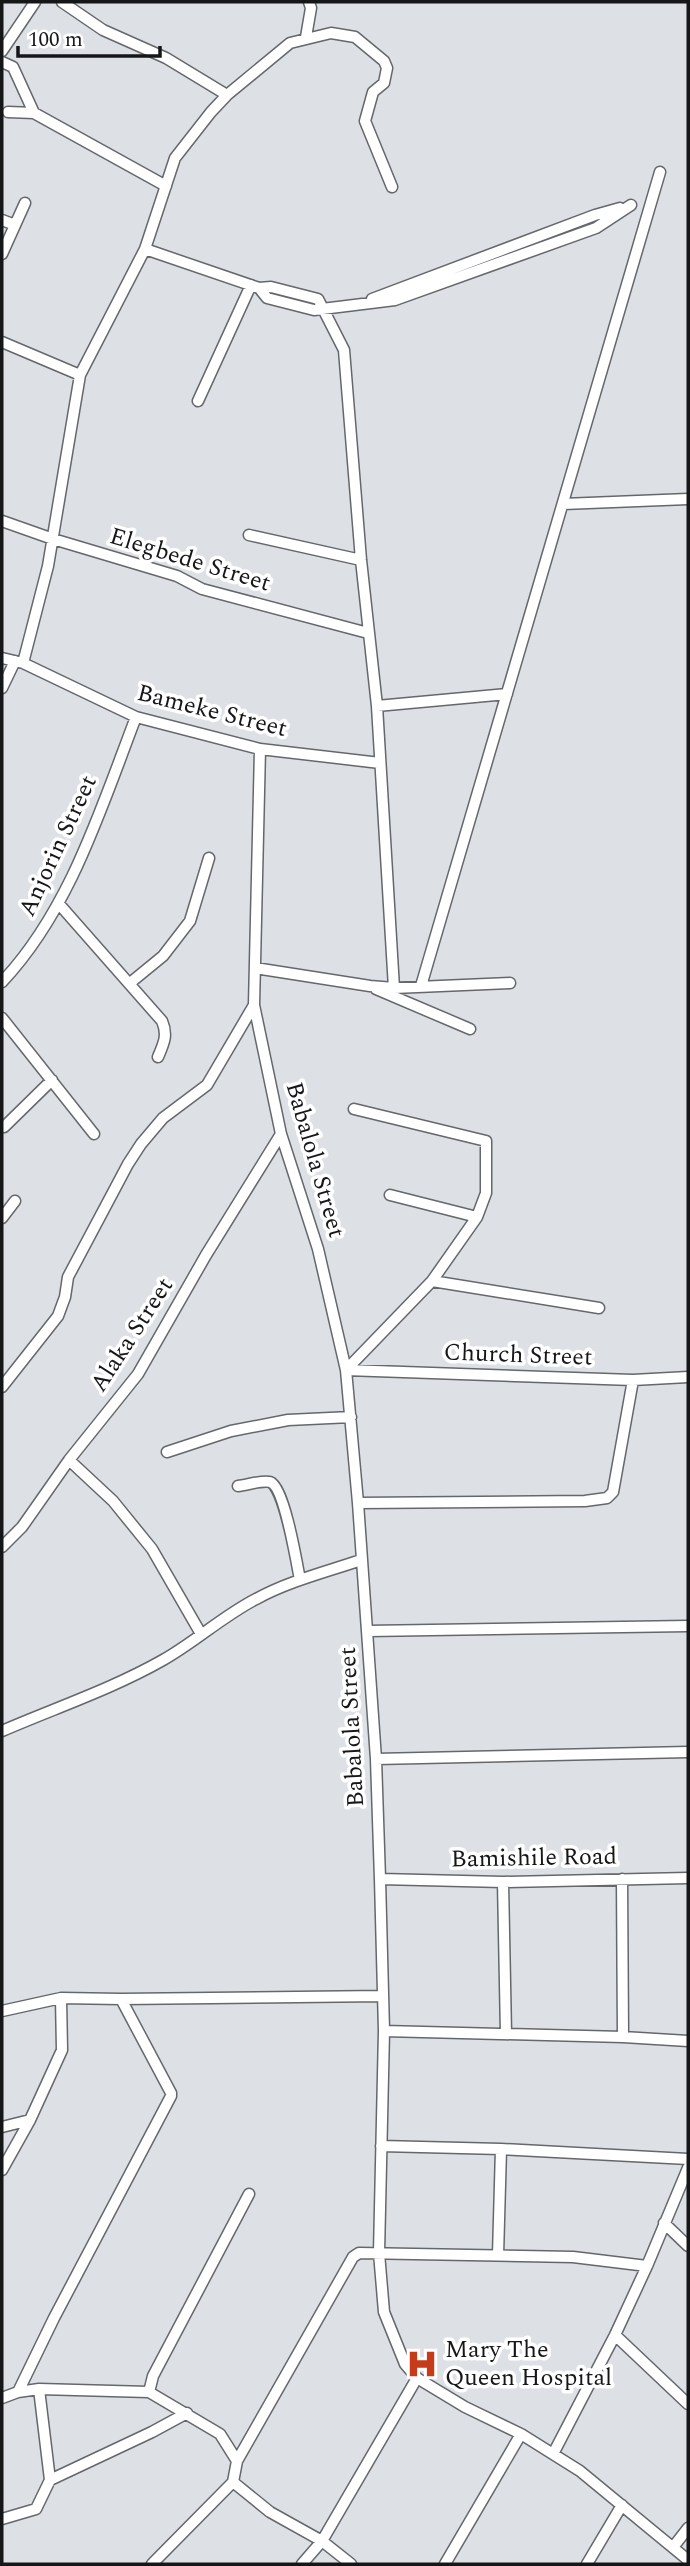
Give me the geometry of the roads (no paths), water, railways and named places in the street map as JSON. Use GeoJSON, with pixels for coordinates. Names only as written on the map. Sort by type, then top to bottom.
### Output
{"type":"FeatureCollection","features":[{"type":"Feature","properties":{"kind":"street"},"geometry":{"type":"LineString","coordinates":[[2,51],[36,2]]}},
{"type":"Feature","properties":{"kind":"street"},"geometry":{"type":"LineString","coordinates":[[62,2],[103,30],[166,58],[228,95]]}},
{"type":"Feature","properties":{"kind":"street"},"geometry":{"type":"LineString","coordinates":[[306,37],[312,8],[309,2]]}},
{"type":"Feature","properties":{"kind":"street"},"geometry":{"type":"LineString","coordinates":[[2,688],[19,662],[53,539],[80,375],[145,249],[175,158],[228,95],[290,43],[331,33],[355,37],[384,61],[387,68],[385,82],[373,92],[365,121],[392,187]]}},
{"type":"Feature","properties":{"kind":"street"},"geometry":{"type":"LineString","coordinates":[[2,62],[13,67],[34,113]]}},
{"type":"Feature","properties":{"kind":"street"},"geometry":{"type":"LineString","coordinates":[[8,112],[34,113],[166,186]]}},
{"type":"Feature","properties":{"kind":"street"},"geometry":{"type":"LineString","coordinates":[[421,986],[660,172]]}},
{"type":"Feature","properties":{"kind":"street"},"geometry":{"type":"LineString","coordinates":[[2,254],[25,203]]}},
{"type":"Feature","properties":{"kind":"street"},"geometry":{"type":"LineString","coordinates":[[322,308],[396,300],[596,228],[631,205],[582,220],[389,291],[365,303]]}},
{"type":"Feature","properties":{"kind":"street"},"geometry":{"type":"LineString","coordinates":[[2,220],[15,225]]}},
{"type":"Feature","properties":{"kind":"street"},"geometry":{"type":"LineString","coordinates":[[145,249],[255,287],[271,287],[318,299],[344,346],[361,559],[377,706],[394,988]]}},
{"type":"Feature","properties":{"kind":"street"},"geometry":{"type":"LineString","coordinates":[[198,401],[255,287]]}},
{"type":"Feature","properties":{"kind":"street"},"geometry":{"type":"LineString","coordinates":[[2,342],[80,375]]}},
{"type":"Feature","properties":{"kind":"street"},"geometry":{"type":"LineString","coordinates":[[563,504],[688,499]]}},
{"type":"Feature","properties":{"kind":"street","name":"Elegbede Street"},"geometry":{"type":"LineString","coordinates":[[2,521],[177,576],[202,589],[368,633]]}},
{"type":"Feature","properties":{"kind":"street"},"geometry":{"type":"LineString","coordinates":[[249,535],[361,559]]}},
{"type":"Feature","properties":{"kind":"street","name":"Bameke Street"},"geometry":{"type":"LineString","coordinates":[[2,658],[19,662],[136,717],[260,749],[380,763]]}},
{"type":"Feature","properties":{"kind":"street"},"geometry":{"type":"LineString","coordinates":[[377,706],[507,694]]}},
{"type":"Feature","properties":{"kind":"street","name":"Anjorin Street"},"geometry":{"type":"LineString","coordinates":[[2,982],[40,937],[59,904],[100,811],[136,717]]}},
{"type":"Feature","properties":{"kind":"street","name":"Babalola Street"},"geometry":{"type":"LineString","coordinates":[[260,749],[254,1005],[281,1134],[318,1250],[346,1370],[358,1503],[376,1759],[380,1879],[384,2031],[379,2253],[384,2312],[405,2364],[417,2378],[465,2407],[522,2434],[580,2471],[688,2560]]}},
{"type":"Feature","properties":{"kind":"street"},"geometry":{"type":"LineString","coordinates":[[130,984],[163,956],[190,920],[209,858]]}},
{"type":"Feature","properties":{"kind":"street"},"geometry":{"type":"LineString","coordinates":[[59,904],[162,1021],[166,1030],[165,1041],[158,1057]]}},
{"type":"Feature","properties":{"kind":"street"},"geometry":{"type":"LineString","coordinates":[[256,968],[394,988],[510,983]]}},
{"type":"Feature","properties":{"kind":"street"},"geometry":{"type":"LineString","coordinates":[[370,986],[470,1029]]}},
{"type":"Feature","properties":{"kind":"street"},"geometry":{"type":"LineString","coordinates":[[2,1387],[58,1316],[68,1277],[128,1164],[163,1118],[207,1085],[254,1005]]}},
{"type":"Feature","properties":{"kind":"street"},"geometry":{"type":"LineString","coordinates":[[2,1018],[94,1134]]}},
{"type":"Feature","properties":{"kind":"street"},"geometry":{"type":"LineString","coordinates":[[4,1127],[52,1080]]}},
{"type":"Feature","properties":{"kind":"street"},"geometry":{"type":"LineString","coordinates":[[346,1370],[432,1281],[477,1217],[486,1193],[486,1141],[354,1109]]}},
{"type":"Feature","properties":{"kind":"street","name":"Alaka Street"},"geometry":{"type":"LineString","coordinates":[[2,1547],[22,1527],[69,1460],[138,1374],[206,1255],[281,1134]]}},
{"type":"Feature","properties":{"kind":"street"},"geometry":{"type":"LineString","coordinates":[[390,1195],[477,1217]]}},
{"type":"Feature","properties":{"kind":"street"},"geometry":{"type":"LineString","coordinates":[[2,1218],[15,1201]]}},
{"type":"Feature","properties":{"kind":"street"},"geometry":{"type":"LineString","coordinates":[[432,1281],[599,1308]]}},
{"type":"Feature","properties":{"kind":"street","name":"Church Street"},"geometry":{"type":"LineString","coordinates":[[346,1370],[633,1380],[688,1377]]}},
{"type":"Feature","properties":{"kind":"street"},"geometry":{"type":"LineString","coordinates":[[358,1503],[585,1501],[607,1498],[613,1492],[633,1380]]}},
{"type":"Feature","properties":{"kind":"street"},"geometry":{"type":"LineString","coordinates":[[167,1452],[231,1431],[288,1420],[351,1418]]}},
{"type":"Feature","properties":{"kind":"street"},"geometry":{"type":"LineString","coordinates":[[69,1460],[113,1501],[152,1549],[201,1634]]}},
{"type":"Feature","properties":{"kind":"street"},"geometry":{"type":"LineString","coordinates":[[238,1486],[270,1482],[276,1485],[284,1508],[300,1580]]}},
{"type":"Feature","properties":{"kind":"street"},"geometry":{"type":"LineString","coordinates":[[2,1731],[164,1660],[257,1598],[300,1580],[361,1560]]}},
{"type":"Feature","properties":{"kind":"street"},"geometry":{"type":"LineString","coordinates":[[368,1631],[688,1626]]}},
{"type":"Feature","properties":{"kind":"street"},"geometry":{"type":"LineString","coordinates":[[376,1759],[688,1752]]}},
{"type":"Feature","properties":{"kind":"street","name":"Bamishile Road"},"geometry":{"type":"LineString","coordinates":[[380,1879],[503,1881],[688,1878]]}},
{"type":"Feature","properties":{"kind":"street"},"geometry":{"type":"LineString","coordinates":[[622,1879],[623,2037]]}},
{"type":"Feature","properties":{"kind":"street"},"geometry":{"type":"LineString","coordinates":[[503,1881],[506,2034]]}},
{"type":"Feature","properties":{"kind":"street"},"geometry":{"type":"LineString","coordinates":[[2,2011],[61,1998],[121,2000],[383,1996]]}},
{"type":"Feature","properties":{"kind":"street"},"geometry":{"type":"LineString","coordinates":[[2,2170],[30,2120],[62,2050],[61,1998]]}},
{"type":"Feature","properties":{"kind":"street"},"geometry":{"type":"LineString","coordinates":[[19,2392],[54,2318],[171,2093],[121,2000]]}},
{"type":"Feature","properties":{"kind":"street"},"geometry":{"type":"LineString","coordinates":[[384,2031],[623,2037],[688,2042]]}},
{"type":"Feature","properties":{"kind":"street"},"geometry":{"type":"LineString","coordinates":[[2,2127],[30,2120]]}},
{"type":"Feature","properties":{"kind":"street"},"geometry":{"type":"LineString","coordinates":[[381,2146],[688,2159]]}},
{"type":"Feature","properties":{"kind":"street"},"geometry":{"type":"LineString","coordinates":[[498,2255],[500,2149]]}},
{"type":"Feature","properties":{"kind":"street"},"geometry":{"type":"LineString","coordinates":[[553,2454],[615,2335],[688,2168]]}},
{"type":"Feature","properties":{"kind":"street"},"geometry":{"type":"LineString","coordinates":[[149,2392],[153,2376],[249,2194]]}},
{"type":"Feature","properties":{"kind":"street"},"geometry":{"type":"LineString","coordinates":[[664,2223],[688,2246]]}},
{"type":"Feature","properties":{"kind":"street"},"geometry":{"type":"LineString","coordinates":[[152,2564],[233,2482],[237,2461],[354,2257],[365,2252],[498,2255],[573,2258],[647,2266]]}},
{"type":"Feature","properties":{"kind":"street"},"geometry":{"type":"LineString","coordinates":[[615,2335],[688,2404]]}},
{"type":"Feature","properties":{"kind":"street"},"geometry":{"type":"LineString","coordinates":[[302,2564],[322,2541],[417,2378]]}},
{"type":"Feature","properties":{"kind":"street"},"geometry":{"type":"LineString","coordinates":[[2,2519],[36,2509],[50,2480],[39,2389]]}},
{"type":"Feature","properties":{"kind":"street"},"geometry":{"type":"LineString","coordinates":[[2,2398],[39,2389],[149,2392],[219,2434],[237,2461]]}},
{"type":"Feature","properties":{"kind":"street"},"geometry":{"type":"LineString","coordinates":[[50,2480],[187,2413]]}},
{"type":"Feature","properties":{"kind":"street"},"geometry":{"type":"LineString","coordinates":[[445,2564],[522,2434]]}},
{"type":"Feature","properties":{"kind":"street"},"geometry":{"type":"LineString","coordinates":[[233,2482],[270,2512],[322,2541],[351,2564]]}},
{"type":"Feature","properties":{"kind":"street"},"geometry":{"type":"LineString","coordinates":[[587,2564],[622,2505]]}},
{"type":"Feature","properties":{"kind":"street"},"geometry":{"type":"LineString","coordinates":[[674,2546],[688,2528]]}},
{"type":"Feature","properties":{"kind":"place","name":"Mary The Queen Hospital"},"geometry":{"type":"Point","coordinates":[422,2364]}}]}
